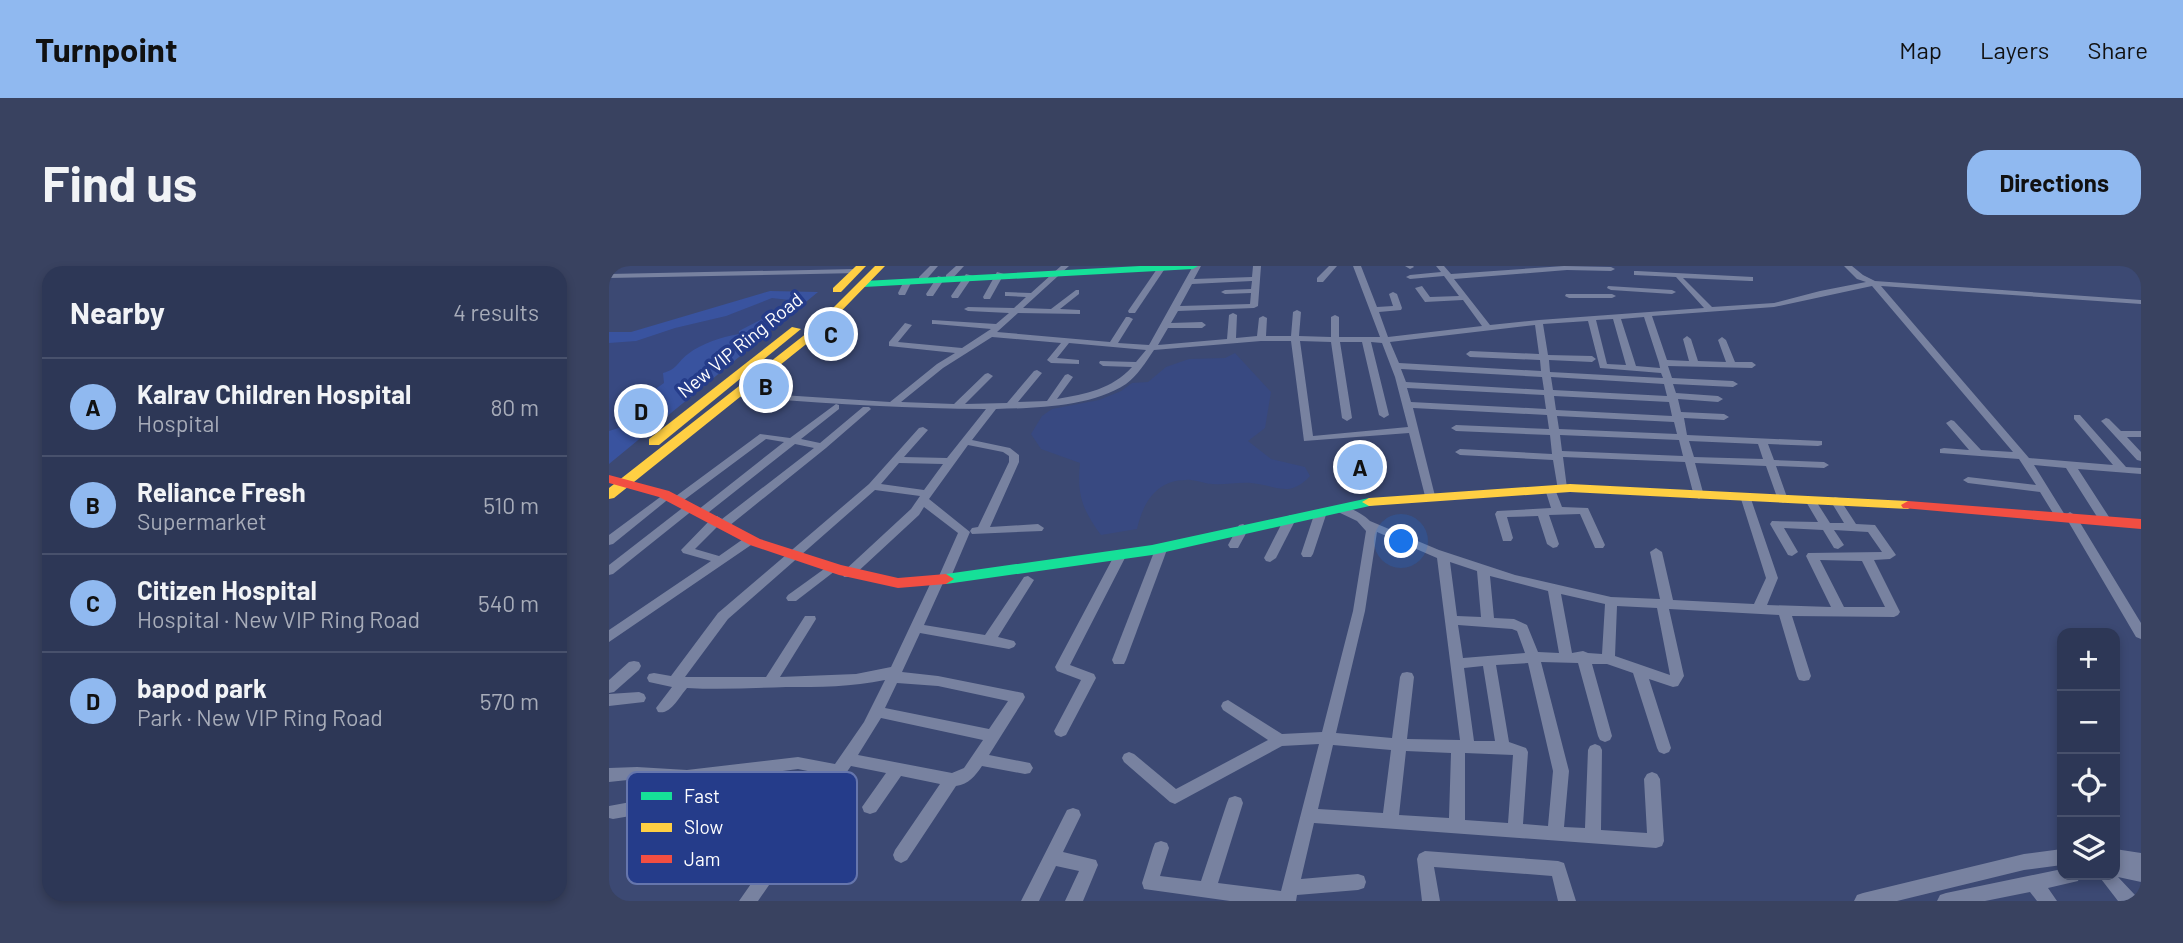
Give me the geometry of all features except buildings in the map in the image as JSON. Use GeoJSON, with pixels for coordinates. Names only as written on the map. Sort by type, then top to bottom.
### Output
{"type":"FeatureCollection","features":[{"type":"Feature","properties":{"kind":"street"},"geometry":{"type":"LineString","coordinates":[[676,276],[687,266]]}},
{"type":"Feature","properties":{"kind":"street"},"geometry":{"type":"LineString","coordinates":[[745,274],[754,266]]}},
{"type":"Feature","properties":{"kind":"street"},"geometry":{"type":"LineString","coordinates":[[798,272],[805,266]]}},
{"type":"Feature","properties":{"kind":"street","name":"New VIP Ring Road"},"geometry":{"type":"LineString","coordinates":[[609,479],[861,274],[880,266]]}},
{"type":"Feature","properties":{"kind":"street"},"geometry":{"type":"LineString","coordinates":[[1173,309],[1254,306],[1257,266]]}},
{"type":"Feature","properties":{"kind":"street"},"geometry":{"type":"LineString","coordinates":[[1320,280],[1333,266]]}},
{"type":"Feature","properties":{"kind":"street"},"geometry":{"type":"LineString","coordinates":[[1357,266],[1396,366],[1430,496]]}},
{"type":"Feature","properties":{"kind":"street"},"geometry":{"type":"LineString","coordinates":[[1440,266],[1462,298],[1489,329]]}},
{"type":"Feature","properties":{"kind":"street"},"geometry":{"type":"LineString","coordinates":[[1848,266],[1860,278],[1879,282],[2141,300]]}},
{"type":"Feature","properties":{"kind":"street"},"geometry":{"type":"LineString","coordinates":[[1853,266],[1861,274],[1879,282],[2024,459],[2065,516],[2141,634]]}},
{"type":"Feature","properties":{"kind":"street"},"geometry":{"type":"LineString","coordinates":[[609,276],[798,272],[861,274],[911,284],[951,273],[1000,274],[1033,269],[1162,267],[1256,279]]}},
{"type":"Feature","properties":{"kind":"street"},"geometry":{"type":"LineString","coordinates":[[1111,346],[1162,267]]}},
{"type":"Feature","properties":{"kind":"street"},"geometry":{"type":"LineString","coordinates":[[893,404],[993,331],[1064,269]]}},
{"type":"Feature","properties":{"kind":"street"},"geometry":{"type":"LineString","coordinates":[[1410,277],[1611,269]]}},
{"type":"Feature","properties":{"kind":"street"},"geometry":{"type":"LineString","coordinates":[[740,394],[893,404],[1010,406],[1050,402],[1107,391],[1123,382],[1151,348],[1193,271]]}},
{"type":"Feature","properties":{"kind":"street"},"geometry":{"type":"LineString","coordinates":[[930,294],[951,273]]}},
{"type":"Feature","properties":{"kind":"street"},"geometry":{"type":"LineString","coordinates":[[951,273],[955,296]]}},
{"type":"Feature","properties":{"kind":"street"},"geometry":{"type":"LineString","coordinates":[[1637,273],[1679,278],[1750,279]]}},
{"type":"Feature","properties":{"kind":"street","name":"New VIP Ring Road"},"geometry":{"type":"LineString","coordinates":[[609,495],[740,394],[816,331],[861,274]]}},
{"type":"Feature","properties":{"kind":"street"},"geometry":{"type":"LineString","coordinates":[[987,297],[1000,274]]}},
{"type":"Feature","properties":{"kind":"street"},"geometry":{"type":"LineString","coordinates":[[1679,278],[1709,308]]}},
{"type":"Feature","properties":{"kind":"street"},"geometry":{"type":"LineString","coordinates":[[935,322],[1067,341],[1151,348],[1261,338],[1385,340],[1539,322],[1777,305],[1879,282]]}},
{"type":"Feature","properties":{"kind":"street"},"geometry":{"type":"LineString","coordinates":[[1419,288],[1428,300],[1462,298]]}},
{"type":"Feature","properties":{"kind":"street"},"geometry":{"type":"LineString","coordinates":[[1611,288],[1632,369]]}},
{"type":"Feature","properties":{"kind":"street"},"geometry":{"type":"LineString","coordinates":[[1569,296],[1611,288],[1672,292]]}},
{"type":"Feature","properties":{"kind":"street"},"geometry":{"type":"LineString","coordinates":[[1225,292],[1255,291]]}},
{"type":"Feature","properties":{"kind":"street"},"geometry":{"type":"LineString","coordinates":[[1053,312],[1076,292]]}},
{"type":"Feature","properties":{"kind":"street"},"geometry":{"type":"LineString","coordinates":[[1660,314],[1828,292]]}},
{"type":"Feature","properties":{"kind":"street"},"geometry":{"type":"LineString","coordinates":[[1008,294],[1033,295]]}},
{"type":"Feature","properties":{"kind":"street"},"geometry":{"type":"LineString","coordinates":[[1376,310],[1398,308],[1393,294]]}},
{"type":"Feature","properties":{"kind":"street"},"geometry":{"type":"LineString","coordinates":[[968,309],[1077,312]]}},
{"type":"Feature","properties":{"kind":"street"},"geometry":{"type":"LineString","coordinates":[[1297,312],[1295,337],[1308,439],[1412,430]]}},
{"type":"Feature","properties":{"kind":"street"},"geometry":{"type":"LineString","coordinates":[[1231,341],[1233,315]]}},
{"type":"Feature","properties":{"kind":"street"},"geometry":{"type":"LineString","coordinates":[[1647,315],[1679,417],[1699,496]]}},
{"type":"Feature","properties":{"kind":"street"},"geometry":{"type":"LineString","coordinates":[[1335,317],[1335,340],[1347,418]]}},
{"type":"Feature","properties":{"kind":"street"},"geometry":{"type":"LineString","coordinates":[[1261,338],[1263,318]]}},
{"type":"Feature","properties":{"kind":"street"},"geometry":{"type":"LineString","coordinates":[[1592,319],[1603,366],[1665,372],[1733,384]]}},
{"type":"Feature","properties":{"kind":"street"},"geometry":{"type":"LineString","coordinates":[[1539,322],[1557,455],[1558,511]]}},
{"type":"Feature","properties":{"kind":"street"},"geometry":{"type":"LineString","coordinates":[[1163,326],[1202,325]]}},
{"type":"Feature","properties":{"kind":"street"},"geometry":{"type":"LineString","coordinates":[[908,326],[891,344],[963,351]]}},
{"type":"Feature","properties":{"kind":"street"},"geometry":{"type":"LineString","coordinates":[[1686,339],[1694,362]]}},
{"type":"Feature","properties":{"kind":"street"},"geometry":{"type":"LineString","coordinates":[[1366,340],[1384,415]]}},
{"type":"Feature","properties":{"kind":"street"},"geometry":{"type":"LineString","coordinates":[[1067,341],[1051,359],[1076,362]]}},
{"type":"Feature","properties":{"kind":"street"},"geometry":{"type":"LineString","coordinates":[[1722,341],[1731,364]]}},
{"type":"Feature","properties":{"kind":"street"},"geometry":{"type":"LineString","coordinates":[[1470,354],[1592,359]]}},
{"type":"Feature","properties":{"kind":"street"},"geometry":{"type":"LineString","coordinates":[[1396,366],[1546,374],[1665,372],[1694,362],[1752,365]]}},
{"type":"Feature","properties":{"kind":"street"},"geometry":{"type":"LineString","coordinates":[[1103,363],[1137,365]]}},
{"type":"Feature","properties":{"kind":"street"},"geometry":{"type":"LineString","coordinates":[[1010,406],[1037,373]]}},
{"type":"Feature","properties":{"kind":"street"},"geometry":{"type":"LineString","coordinates":[[957,406],[988,376]]}},
{"type":"Feature","properties":{"kind":"street"},"geometry":{"type":"LineString","coordinates":[[1050,402],[1068,377]]}},
{"type":"Feature","properties":{"kind":"street"},"geometry":{"type":"LineString","coordinates":[[1402,385],[1547,394],[1718,398]]}},
{"type":"Feature","properties":{"kind":"street"},"geometry":{"type":"LineString","coordinates":[[1408,405],[1551,414],[1724,417]]}},
{"type":"Feature","properties":{"kind":"street"},"geometry":{"type":"LineString","coordinates":[[848,574],[889,538],[925,497],[950,461],[995,406]]}},
{"type":"Feature","properties":{"kind":"street"},"geometry":{"type":"LineString","coordinates":[[609,541],[683,504],[793,441],[836,407]]}},
{"type":"Feature","properties":{"kind":"street"},"geometry":{"type":"LineString","coordinates":[[720,560],[687,550],[866,409]]}},
{"type":"Feature","properties":{"kind":"street"},"geometry":{"type":"LineString","coordinates":[[2077,418],[2123,470]]}},
{"type":"Feature","properties":{"kind":"street"},"geometry":{"type":"LineString","coordinates":[[2106,421],[2141,458]]}},
{"type":"Feature","properties":{"kind":"street"},"geometry":{"type":"LineString","coordinates":[[1951,423],[1978,453]]}},
{"type":"Feature","properties":{"kind":"street"},"geometry":{"type":"LineString","coordinates":[[1455,428],[1554,435],[1818,443]]}},
{"type":"Feature","properties":{"kind":"street"},"geometry":{"type":"LineString","coordinates":[[663,708],[723,616],[873,486],[923,430]]}},
{"type":"Feature","properties":{"kind":"street"},"geometry":{"type":"LineString","coordinates":[[2118,434],[2141,434]]}},
{"type":"Feature","properties":{"kind":"street"},"geometry":{"type":"LineString","coordinates":[[609,571],[764,436],[822,446]]}},
{"type":"Feature","properties":{"kind":"street"},"geometry":{"type":"LineString","coordinates":[[1762,441],[1783,500]]}},
{"type":"Feature","properties":{"kind":"street"},"geometry":{"type":"LineString","coordinates":[[967,442],[1006,450],[1014,455],[1014,462],[982,531]]}},
{"type":"Feature","properties":{"kind":"street"},"geometry":{"type":"LineString","coordinates":[[1944,451],[2141,471]]}},
{"type":"Feature","properties":{"kind":"street"},"geometry":{"type":"LineString","coordinates":[[1460,452],[1824,466]]}},
{"type":"Feature","properties":{"kind":"street"},"geometry":{"type":"LineString","coordinates":[[896,460],[950,461]]}},
{"type":"Feature","properties":{"kind":"street"},"geometry":{"type":"LineString","coordinates":[[2070,465],[2105,520]]}},
{"type":"Feature","properties":{"kind":"street"},"geometry":{"type":"LineString","coordinates":[[609,479],[628,480],[721,522],[750,540],[795,556],[848,574],[884,582],[914,584],[1162,547],[1243,528],[1320,516],[1364,502],[1556,488],[1746,499],[1835,500],[2141,524]]}},
{"type":"Feature","properties":{"kind":"street"},"geometry":{"type":"LineString","coordinates":[[1968,480],[2044,489]]}},
{"type":"Feature","properties":{"kind":"street"},"geometry":{"type":"LineString","coordinates":[[873,486],[925,497],[964,532],[1038,528]]}},
{"type":"Feature","properties":{"kind":"street"},"geometry":{"type":"LineString","coordinates":[[1746,499],[1772,578],[1759,608]]}},
{"type":"Feature","properties":{"kind":"street"},"geometry":{"type":"LineString","coordinates":[[1810,500],[1838,545]]}},
{"type":"Feature","properties":{"kind":"street"},"geometry":{"type":"LineString","coordinates":[[1835,500],[1852,527]]}},
{"type":"Feature","properties":{"kind":"street"},"geometry":{"type":"LineString","coordinates":[[1340,509],[1443,556],[1554,589],[1611,601],[1784,610],[1894,612],[1866,557]]}},
{"type":"Feature","properties":{"kind":"street"},"geometry":{"type":"LineString","coordinates":[[1507,538],[1501,514],[1584,510],[1599,545]]}},
{"type":"Feature","properties":{"kind":"street"},"geometry":{"type":"LineString","coordinates":[[1542,512],[1553,544]]}},
{"type":"Feature","properties":{"kind":"street"},"geometry":{"type":"LineString","coordinates":[[1307,554],[1320,516]]}},
{"type":"Feature","properties":{"kind":"street"},"geometry":{"type":"LineString","coordinates":[[1270,558],[1290,519]]}},
{"type":"Feature","properties":{"kind":"street"},"geometry":{"type":"LineString","coordinates":[[1288,896],[1359,611],[1372,530],[1368,524]]}},
{"type":"Feature","properties":{"kind":"street"},"geometry":{"type":"LineString","coordinates":[[1792,552],[1776,524],[1871,528],[1890,555],[1812,556],[1840,612]]}},
{"type":"Feature","properties":{"kind":"street"},"geometry":{"type":"LineString","coordinates":[[1234,545],[1243,528]]}},
{"type":"Feature","properties":{"kind":"street"},"geometry":{"type":"LineString","coordinates":[[839,772],[877,712],[964,532]]}},
{"type":"Feature","properties":{"kind":"street"},"geometry":{"type":"LineString","coordinates":[[609,637],[750,540]]}},
{"type":"Feature","properties":{"kind":"street"},"geometry":{"type":"LineString","coordinates":[[1119,660],[1162,547]]}},
{"type":"Feature","properties":{"kind":"street"},"geometry":{"type":"LineString","coordinates":[[1459,663],[1583,656],[1608,659],[1672,682],[1677,676],[1656,552]]}},
{"type":"Feature","properties":{"kind":"street"},"geometry":{"type":"LineString","coordinates":[[1061,731],[1089,678],[1062,667],[1121,554]]}},
{"type":"Feature","properties":{"kind":"street"},"geometry":{"type":"LineString","coordinates":[[1443,556],[1455,660],[1459,663],[1463,748],[1457,826]]}},
{"type":"Feature","properties":{"kind":"street"},"geometry":{"type":"LineString","coordinates":[[792,598],[831,568]]}},
{"type":"Feature","properties":{"kind":"street"},"geometry":{"type":"LineString","coordinates":[[1483,569],[1488,622]]}},
{"type":"Feature","properties":{"kind":"street"},"geometry":{"type":"LineString","coordinates":[[989,640],[1028,580]]}},
{"type":"Feature","properties":{"kind":"street"},"geometry":{"type":"LineString","coordinates":[[1554,589],[1566,657]]}},
{"type":"Feature","properties":{"kind":"street"},"geometry":{"type":"LineString","coordinates":[[1608,659],[1611,601]]}},
{"type":"Feature","properties":{"kind":"street"},"geometry":{"type":"LineString","coordinates":[[1784,610],[1804,676]]}},
{"type":"Feature","properties":{"kind":"street"},"geometry":{"type":"LineString","coordinates":[[770,682],[810,619]]}},
{"type":"Feature","properties":{"kind":"street"},"geometry":{"type":"LineString","coordinates":[[1450,620],[1519,625],[1533,657],[1561,771],[1555,834]]}},
{"type":"Feature","properties":{"kind":"street"},"geometry":{"type":"LineString","coordinates":[[916,628],[1009,644]]}},
{"type":"Feature","properties":{"kind":"street"},"geometry":{"type":"LineString","coordinates":[[1583,656],[1605,736]]}},
{"type":"Feature","properties":{"kind":"street"},"geometry":{"type":"LineString","coordinates":[[1489,662],[1503,748]]}},
{"type":"Feature","properties":{"kind":"street"},"geometry":{"type":"LineString","coordinates":[[609,688],[634,666]]}},
{"type":"Feature","properties":{"kind":"street"},"geometry":{"type":"LineString","coordinates":[[1639,670],[1664,748]]}},
{"type":"Feature","properties":{"kind":"street"},"geometry":{"type":"LineString","coordinates":[[655,678],[678,683],[770,682],[872,679],[894,674],[1018,697],[1018,702],[979,759],[960,779],[952,780],[897,769],[798,763],[721,772]]}},
{"type":"Feature","properties":{"kind":"street"},"geometry":{"type":"LineString","coordinates":[[1391,821],[1407,677]]}},
{"type":"Feature","properties":{"kind":"street"},"geometry":{"type":"LineString","coordinates":[[609,700],[639,698]]}},
{"type":"Feature","properties":{"kind":"street"},"geometry":{"type":"LineString","coordinates":[[1228,706],[1280,740]]}},
{"type":"Feature","properties":{"kind":"street"},"geometry":{"type":"LineString","coordinates":[[877,712],[994,736]]}},
{"type":"Feature","properties":{"kind":"street"},"geometry":{"type":"LineString","coordinates":[[1129,758],[1169,796],[1179,797],[1280,740],[1326,738],[1399,745],[1503,748],[1521,752],[1515,831]]}},
{"type":"Feature","properties":{"kind":"street"},"geometry":{"type":"LineString","coordinates":[[1593,836],[1595,750]]}},
{"type":"Feature","properties":{"kind":"street"},"geometry":{"type":"LineString","coordinates":[[979,759],[1025,768]]}},
{"type":"Feature","properties":{"kind":"street"},"geometry":{"type":"LineString","coordinates":[[870,807],[897,769]]}},
{"type":"Feature","properties":{"kind":"street"},"geometry":{"type":"LineString","coordinates":[[609,775],[627,774]]}},
{"type":"Feature","properties":{"kind":"street"},"geometry":{"type":"LineString","coordinates":[[1308,815],[1656,841],[1652,779]]}},
{"type":"Feature","properties":{"kind":"street"},"geometry":{"type":"LineString","coordinates":[[901,855],[952,780]]}},
{"type":"Feature","properties":{"kind":"street"},"geometry":{"type":"LineString","coordinates":[[1207,890],[1235,803]]}},
{"type":"Feature","properties":{"kind":"street"},"geometry":{"type":"LineString","coordinates":[[1030,901],[1073,815]]}},
{"type":"Feature","properties":{"kind":"street"},"geometry":{"type":"LineString","coordinates":[[1161,848],[1150,883],[1288,896],[1358,882]]}},
{"type":"Feature","properties":{"kind":"street"},"geometry":{"type":"LineString","coordinates":[[2120,857],[2141,861]]}},
{"type":"Feature","properties":{"kind":"street"},"geometry":{"type":"LineString","coordinates":[[1052,858],[1090,865],[1074,901]]}},
{"type":"Feature","properties":{"kind":"street"},"geometry":{"type":"LineString","coordinates":[[1863,901],[2024,862],[2057,858]]}},
{"type":"Feature","properties":{"kind":"street"},"geometry":{"type":"LineString","coordinates":[[1431,901],[1425,859],[1557,869],[1567,901]]}},
{"type":"Feature","properties":{"kind":"street"},"geometry":{"type":"LineString","coordinates":[[2120,869],[2141,874]]}},
{"type":"Feature","properties":{"kind":"street"},"geometry":{"type":"LineString","coordinates":[[1945,901],[2057,878]]}},
{"type":"Feature","properties":{"kind":"street"},"geometry":{"type":"LineString","coordinates":[[2110,880],[2129,901]]}},
{"type":"Feature","properties":{"kind":"street"},"geometry":{"type":"LineString","coordinates":[[2033,883],[2048,901]]}},
{"type":"Feature","properties":{"kind":"street"},"geometry":{"type":"LineString","coordinates":[[748,901],[760,884]]}},
{"type":"Feature","properties":{"kind":"shaded area"},"geometry":{"type":"Polygon","coordinates":[[[770,291],[818,292],[609,464],[609,332],[631,332],[770,291]]]}},
{"type":"Feature","properties":{"kind":"shaded area"},"geometry":{"type":"Polygon","coordinates":[[[772,298],[789,300],[791,304],[739,331],[739,334],[712,341],[694,350],[675,367],[663,373],[664,383],[651,392],[647,406],[633,416],[631,424],[609,431],[609,343],[636,341],[726,316],[772,298]]]}},
{"type":"Feature","properties":{"kind":"shaded area"},"geometry":{"type":"Polygon","coordinates":[[[1235,353],[1271,392],[1265,428],[1248,441],[1271,459],[1305,467],[1310,476],[1289,489],[1251,483],[1209,484],[1189,480],[1176,481],[1159,489],[1147,502],[1137,529],[1101,535],[1082,501],[1079,484],[1080,463],[1041,449],[1031,434],[1042,416],[1052,409],[1099,400],[1132,383],[1148,382],[1166,367],[1189,359],[1225,358],[1235,353]]]}},
{"type":"Feature","properties":{"kind":"traffic: fast"},"geometry":{"type":"LineString","coordinates":[[864,284],[1193,266]]}},
{"type":"Feature","properties":{"kind":"traffic: fast"},"geometry":{"type":"LineString","coordinates":[[946,579],[1152,550],[1369,502]]}},
{"type":"Feature","properties":{"kind":"traffic: slow"},"geometry":{"type":"LineString","coordinates":[[837,290],[861,266]]}},
{"type":"Feature","properties":{"kind":"traffic: slow"},"geometry":{"type":"LineString","coordinates":[[609,495],[816,331],[880,266]]}},
{"type":"Feature","properties":{"kind":"traffic: slow"},"geometry":{"type":"LineString","coordinates":[[654,442],[796,329]]}},
{"type":"Feature","properties":{"kind":"traffic: slow"},"geometry":{"type":"LineString","coordinates":[[1369,502],[1570,488],[1908,505]]}},
{"type":"Feature","properties":{"kind":"traffic: jam"},"geometry":{"type":"LineString","coordinates":[[609,479],[664,494],[755,542],[839,570],[898,583],[946,579]]}},
{"type":"Feature","properties":{"kind":"traffic: jam"},"geometry":{"type":"LineString","coordinates":[[1908,505],[2141,524]]}},
{"type":"Feature","properties":{"kind":"place","name":"Citizen Hospital"},"geometry":{"type":"Point","coordinates":[831,334]}},
{"type":"Feature","properties":{"kind":"place","name":"Reliance Fresh"},"geometry":{"type":"Point","coordinates":[766,386]}},
{"type":"Feature","properties":{"kind":"place","name":"bapod park"},"geometry":{"type":"Point","coordinates":[641,411]}},
{"type":"Feature","properties":{"kind":"place","name":"Kalrav Children Hospital"},"geometry":{"type":"Point","coordinates":[1360,467]}}]}
